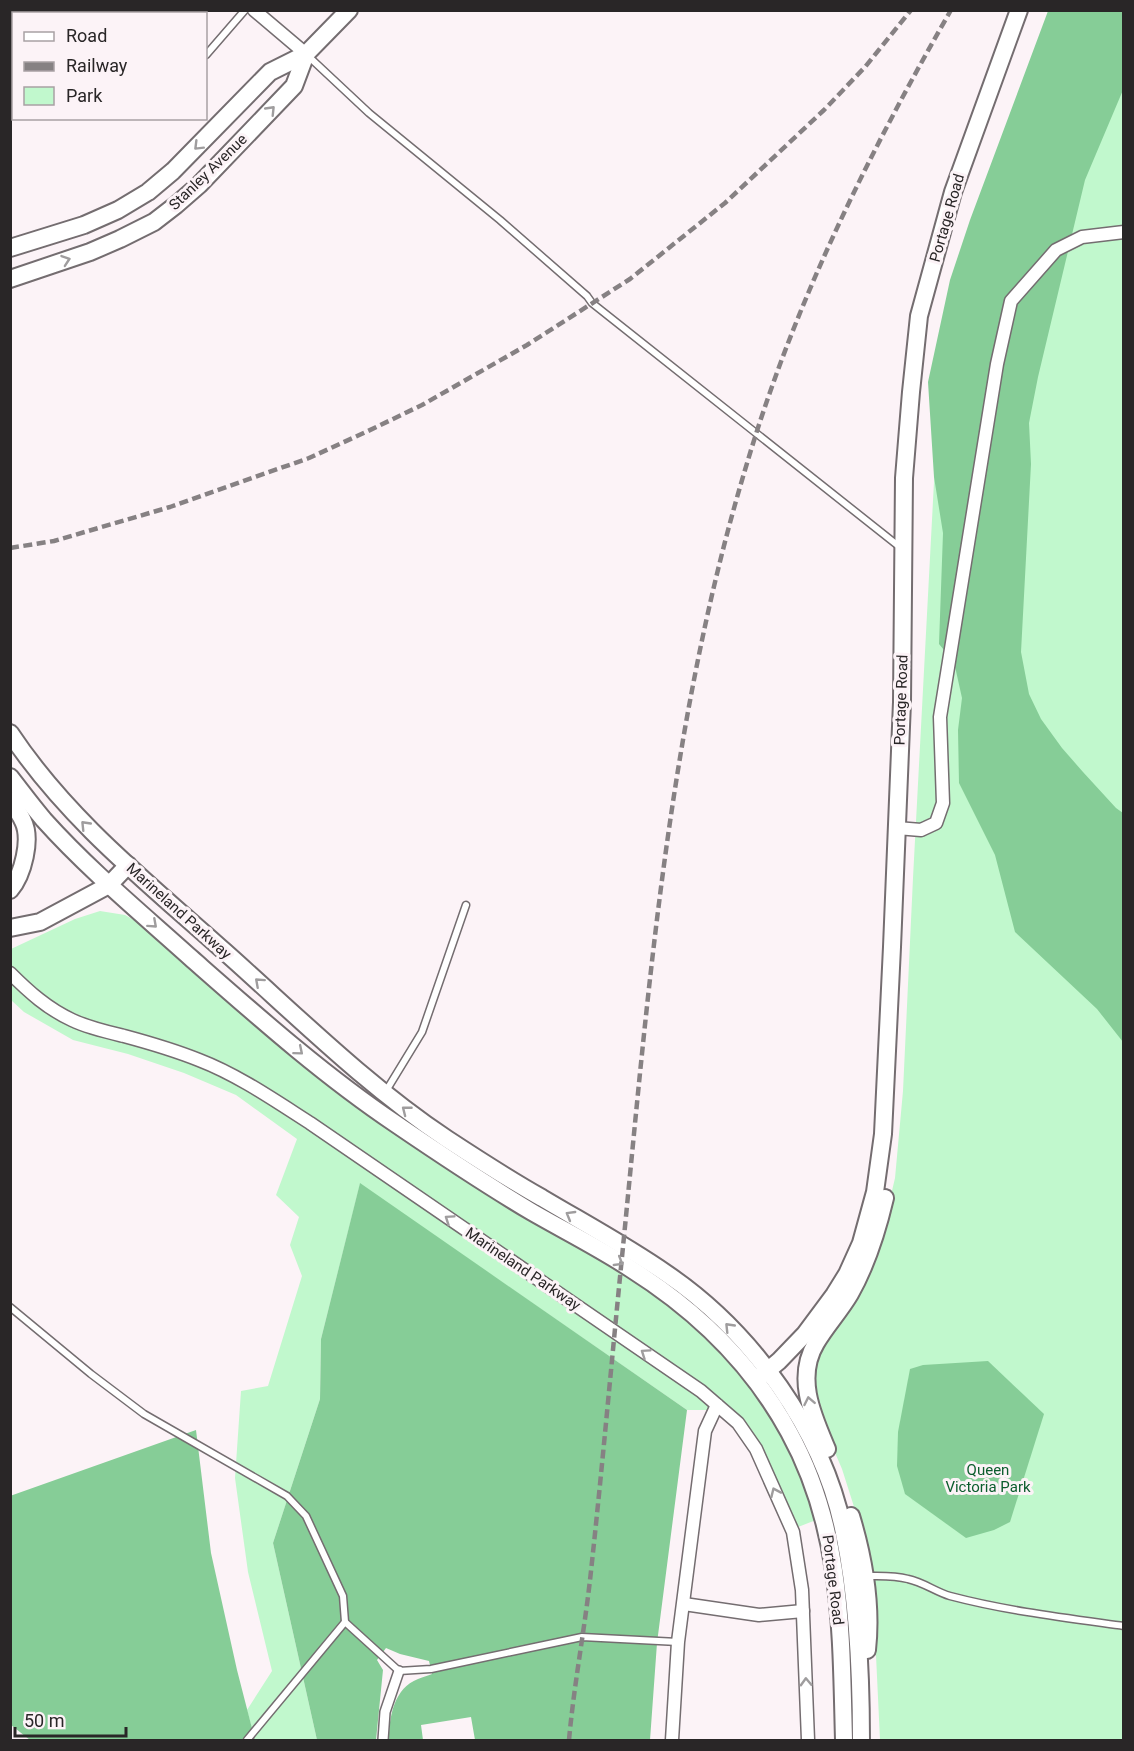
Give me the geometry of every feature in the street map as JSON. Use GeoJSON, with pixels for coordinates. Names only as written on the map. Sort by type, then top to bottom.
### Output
{"type":"FeatureCollection","features":[{"type":"Feature","properties":{"kind":"main road","name":"Stanley Avenue"},"geometry":{"type":"LineString","coordinates":[[10,248],[84,225],[118,210],[148,192],[173,171],[270,72],[306,54],[349,10]]}},
{"type":"Feature","properties":{"kind":"main road","name":"Portage Road"},"geometry":{"type":"LineString","coordinates":[[844,1740],[839,1619],[851,1576],[844,1530],[823,1467],[802,1424],[762,1375],[796,1344],[826,1308],[847,1274],[861,1243],[875,1192],[880,1159],[886,1072],[897,828],[903,632],[904,478],[910,392],[919,316],[953,192],[1018,10]]}},
{"type":"Feature","properties":{"kind":"main road","name":"Stanley Avenue"},"geometry":{"type":"LineString","coordinates":[[10,279],[90,252],[154,222],[199,185],[294,86],[306,54]]}},
{"type":"Feature","properties":{"kind":"main road","name":"Marineland Parkway"},"geometry":{"type":"LineString","coordinates":[[10,732],[42,776],[95,836],[334,1051],[419,1120],[482,1162],[667,1273],[714,1311],[762,1375]]}},
{"type":"Feature","properties":{"kind":"main road","name":"Marineland Parkway"},"geometry":{"type":"LineString","coordinates":[[10,777],[41,817],[109,885],[328,1075],[471,1175],[622,1263],[658,1287],[762,1375]]}},
{"type":"Feature","properties":{"kind":"main road"},"geometry":{"type":"LineString","coordinates":[[10,800],[24,823],[26,850],[16,883],[10,890]]}},
{"type":"Feature","properties":{"kind":"main road"},"geometry":{"type":"LineString","coordinates":[[10,928],[40,922],[109,885],[128,865]]}},
{"type":"Feature","properties":{"kind":"main road"},"geometry":{"type":"LineString","coordinates":[[861,1740],[861,1711],[869,1616],[851,1576],[859,1546],[845,1496],[809,1405],[807,1366],[814,1346],[840,1309],[863,1269],[880,1221],[890,1169],[892,1130],[886,1072]]}},
{"type":"Feature","properties":{"kind":"street"},"geometry":{"type":"LineString","coordinates":[[254,10],[306,54]]}},
{"type":"Feature","properties":{"kind":"street"},"geometry":{"type":"LineString","coordinates":[[897,828],[921,830],[936,823],[943,803],[940,717],[997,364],[1011,301],[1056,250],[1082,237],[1124,232]]}},
{"type":"Feature","properties":{"kind":"street","name":"Marineland Parkway"},"geometry":{"type":"LineString","coordinates":[[10,973],[39,999],[73,1021],[89,1028],[178,1052],[223,1070],[250,1085],[339,1143],[701,1391],[738,1423],[756,1449],[793,1532],[802,1590],[808,1740]]}},
{"type":"Feature","properties":{"kind":"street"},"geometry":{"type":"LineString","coordinates":[[672,1740],[678,1642],[705,1431],[717,1405]]}},
{"type":"Feature","properties":{"kind":"street"},"geometry":{"type":"LineString","coordinates":[[684,1604],[759,1615],[803,1611]]}},
{"type":"Feature","properties":{"kind":"street"},"geometry":{"type":"LineString","coordinates":[[383,1740],[385,1712],[399,1671]]}},
{"type":"Feature","properties":{"kind":"lane"},"geometry":{"type":"LineString","coordinates":[[207,55],[245,10]]}},
{"type":"Feature","properties":{"kind":"lane"},"geometry":{"type":"LineString","coordinates":[[306,54],[369,113],[500,220],[592,303],[904,550]]}},
{"type":"Feature","properties":{"kind":"lane"},"geometry":{"type":"LineString","coordinates":[[384,1093],[422,1032],[466,905]]}},
{"type":"Feature","properties":{"kind":"lane"},"geometry":{"type":"LineString","coordinates":[[10,1307],[91,1374],[144,1414],[287,1496],[306,1516],[343,1596],[345,1622],[399,1671],[431,1669],[582,1637],[678,1642]]}},
{"type":"Feature","properties":{"kind":"lane"},"geometry":{"type":"LineString","coordinates":[[851,1576],[893,1576],[910,1579],[948,1596],[1077,1620],[1124,1626]]}},
{"type":"Feature","properties":{"kind":"lane"},"geometry":{"type":"LineString","coordinates":[[247,1740],[345,1622]]}},
{"type":"Feature","properties":{"kind":"green space"},"geometry":{"type":"Polygon","coordinates":[[[1048,11],[1123,11],[1123,90],[1085,180],[1029,423],[1031,464],[1021,652],[1029,694],[1041,719],[1062,748],[1123,813],[1123,1042],[1097,1009],[1015,932],[995,855],[959,783],[958,730],[962,698],[954,662],[939,644],[943,533],[934,477],[928,382],[950,280],[1048,11]]]}},
{"type":"Feature","properties":{"kind":"green space","name":"Queen Victoria Park"},"geometry":{"type":"Polygon","coordinates":[[[1123,11],[1123,1740],[880,1740],[874,1613],[856,1513],[842,1469],[824,1427],[811,1373],[888,1208],[895,1178],[903,1091],[941,350],[1123,11]]]}},
{"type":"Feature","properties":{"kind":"green space"},"geometry":{"type":"Polygon","coordinates":[[[100,911],[125,915],[145,926],[282,1047],[342,1095],[630,1276],[675,1309],[719,1349],[762,1402],[796,1461],[816,1520],[793,1529],[731,1410],[687,1410],[360,1184],[321,1339],[320,1399],[273,1543],[317,1740],[255,1740],[247,1710],[272,1671],[248,1572],[235,1478],[241,1391],[268,1386],[302,1276],[290,1245],[299,1217],[276,1195],[297,1139],[236,1095],[184,1073],[128,1054],[73,1040],[24,1012],[11,1000],[11,949],[75,919],[100,911]]]}},
{"type":"Feature","properties":{"kind":"green space"},"geometry":{"type":"Polygon","coordinates":[[[360,1183],[687,1410],[657,1643],[650,1740],[475,1740],[471,1717],[421,1725],[423,1740],[389,1740],[390,1722],[398,1696],[410,1683],[432,1674],[429,1661],[386,1648],[377,1660],[383,1670],[376,1740],[317,1740],[273,1543],[320,1399],[321,1339],[360,1183]]]}},
{"type":"Feature","properties":{"kind":"green space"},"geometry":{"type":"Polygon","coordinates":[[[988,1361],[1044,1414],[1010,1522],[994,1530],[966,1538],[905,1494],[897,1466],[898,1432],[910,1369],[923,1365],[988,1361]]]}},
{"type":"Feature","properties":{"kind":"green space"},"geometry":{"type":"Polygon","coordinates":[[[196,1430],[211,1553],[255,1740],[30,1740],[11,1725],[10,1496],[196,1430]]]}},
{"type":"Feature","properties":{"kind":"railway"},"geometry":{"type":"LineString","coordinates":[[10,548],[54,541],[170,507],[309,458],[422,405],[527,345],[630,279],[725,203],[824,110],[865,67],[911,10]]}},
{"type":"Feature","properties":{"kind":"railway"},"geometry":{"type":"LineString","coordinates":[[569,1740],[591,1571],[652,962],[680,759],[698,659],[721,559],[748,460],[788,343],[836,229],[891,118],[951,10]]}}]}
